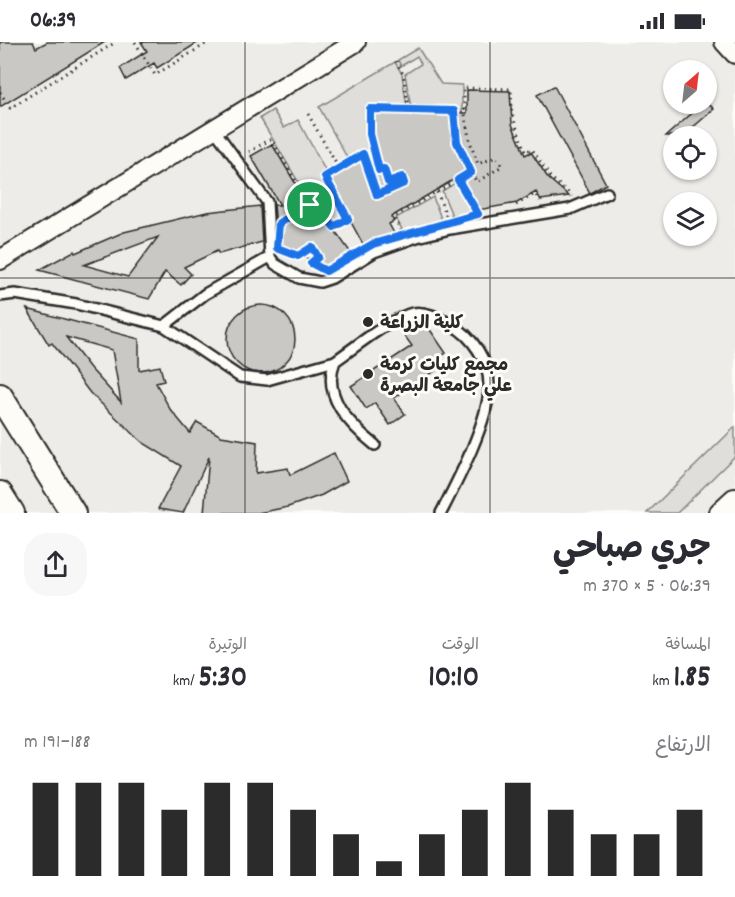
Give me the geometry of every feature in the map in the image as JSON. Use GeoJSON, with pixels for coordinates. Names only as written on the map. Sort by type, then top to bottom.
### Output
{"type":"FeatureCollection","features":[{"type":"Feature","properties":{"kind":"street"},"geometry":{"type":"LineString","coordinates":[[0,260],[356,42]]}},
{"type":"Feature","properties":{"kind":"street"},"geometry":{"type":"LineString","coordinates":[[724,42],[735,54]]}},
{"type":"Feature","properties":{"kind":"street"},"geometry":{"type":"LineString","coordinates":[[0,396],[73,513]]}},
{"type":"Feature","properties":{"kind":"street"},"geometry":{"type":"LineString","coordinates":[[0,494],[12,513]]}},
{"type":"Feature","properties":{"kind":"street"},"geometry":{"type":"LineString","coordinates":[[722,513],[735,501]]}},
{"type":"Feature","properties":{"kind":"lane"},"geometry":{"type":"LineString","coordinates":[[214,129],[267,202],[270,257],[275,264],[299,278],[320,282],[332,278],[368,255],[417,237],[450,229],[570,209],[607,193]]}},
{"type":"Feature","properties":{"kind":"lane"},"geometry":{"type":"LineString","coordinates":[[164,326],[205,294],[270,257]]}},
{"type":"Feature","properties":{"kind":"lane"},"geometry":{"type":"LineString","coordinates":[[0,296],[15,294],[76,304],[164,326],[240,378],[267,380],[335,361],[411,313],[433,315],[455,326],[475,345],[485,363],[489,385],[487,402],[469,455],[441,513]]}},
{"type":"Feature","properties":{"kind":"lane"},"geometry":{"type":"LineString","coordinates":[[335,361],[331,372],[332,382],[341,411],[354,428],[375,445]]}},
{"type":"Feature","properties":{"kind":"path"},"geometry":{"type":"LineString","coordinates":[[104,42],[107,47]]}},
{"type":"Feature","properties":{"kind":"path"},"geometry":{"type":"LineString","coordinates":[[0,92],[10,108],[116,42]]}},
{"type":"Feature","properties":{"kind":"path"},"geometry":{"type":"LineString","coordinates":[[135,42],[155,75],[209,42]]}},
{"type":"Feature","properties":{"kind":"path"},"geometry":{"type":"LineString","coordinates":[[396,61],[403,74],[409,110]]}},
{"type":"Feature","properties":{"kind":"path"},"geometry":{"type":"LineString","coordinates":[[279,231],[279,223],[316,202],[334,227],[348,219],[325,177],[363,154],[377,195],[404,183],[402,177],[388,182],[384,169],[379,170],[373,150],[370,109],[454,111],[457,142],[477,182],[502,166],[496,157],[478,164],[471,146],[464,113],[464,88],[511,89],[512,114],[519,140],[525,152],[532,149],[550,177],[573,197],[562,199]]}},
{"type":"Feature","properties":{"kind":"path"},"geometry":{"type":"LineString","coordinates":[[308,114],[339,169]]}},
{"type":"Feature","properties":{"kind":"path"},"geometry":{"type":"LineString","coordinates":[[249,153],[271,140],[310,205]]}},
{"type":"Feature","properties":{"kind":"path"},"geometry":{"type":"LineString","coordinates":[[396,237],[403,235],[394,217],[471,172]]}},
{"type":"Feature","properties":{"kind":"path"},"geometry":{"type":"LineString","coordinates":[[458,180],[477,214],[488,211]]}},
{"type":"Feature","properties":{"kind":"path"},"geometry":{"type":"LineString","coordinates":[[437,192],[448,221]]}},
{"type":"Feature","properties":{"kind":"path"},"geometry":{"type":"LineString","coordinates":[[507,207],[518,205],[535,194],[540,202],[551,200]]}},
{"type":"Feature","properties":{"kind":"path"},"geometry":{"type":"LineString","coordinates":[[278,240],[277,248],[298,256],[312,247],[318,257],[311,263],[326,271]]}},
{"type":"Feature","properties":{"kind":"shaded area","name":"مجمع كليات كرمة علي جامعة البصرة"},"geometry":{"type":"Polygon","coordinates":[[[0,42],[735,42],[735,513],[0,513],[0,42]]]}},
{"type":"Feature","properties":{"kind":"shaded area"},"geometry":{"type":"Polygon","coordinates":[[[418,48],[441,84],[462,85],[462,114],[457,129],[455,109],[411,108],[405,74],[421,64],[417,56],[401,66],[398,60],[418,48]]]}},
{"type":"Feature","properties":{"kind":"shaded area"},"geometry":{"type":"Polygon","coordinates":[[[395,62],[402,74],[407,108],[368,107],[378,194],[364,152],[349,161],[319,107],[395,62]]]}},
{"type":"Feature","properties":{"kind":"shaded area"},"geometry":{"type":"Polygon","coordinates":[[[273,110],[284,128],[298,120],[327,174],[323,177],[345,219],[335,225],[317,200],[311,203],[260,118],[273,110]]]}},
{"type":"Feature","properties":{"kind":"shaded area"},"geometry":{"type":"Polygon","coordinates":[[[457,182],[476,213],[453,218],[442,191],[457,182]]]}},
{"type":"Feature","properties":{"kind":"shaded area"},"geometry":{"type":"Polygon","coordinates":[[[433,197],[442,221],[404,233],[396,218],[433,197]]]}},
{"type":"Feature","properties":{"kind":"shaded area"},"geometry":{"type":"Polygon","coordinates":[[[735,427],[735,456],[677,513],[647,513],[735,427]]]}},
{"type":"Feature","properties":{"kind":"building"},"geometry":{"type":"Polygon","coordinates":[[[0,42],[33,42],[36,48],[47,42],[105,42],[0,107],[0,42]]]}},
{"type":"Feature","properties":{"kind":"building"},"geometry":{"type":"Polygon","coordinates":[[[141,42],[199,42],[157,68],[154,63],[126,80],[120,68],[147,51],[141,42]]]}},
{"type":"Feature","properties":{"kind":"building"},"geometry":{"type":"Polygon","coordinates":[[[554,86],[606,184],[590,193],[537,95],[554,86]]]}},
{"type":"Feature","properties":{"kind":"building"},"geometry":{"type":"Polygon","coordinates":[[[467,90],[510,91],[512,124],[525,155],[531,152],[548,178],[569,196],[541,200],[536,192],[517,203],[478,210],[458,177],[391,217],[394,221],[389,224],[395,235],[364,246],[327,178],[375,150],[371,112],[467,113],[467,90]]]}},
{"type":"Feature","properties":{"kind":"building"},"geometry":{"type":"Polygon","coordinates":[[[691,114],[708,114],[694,126],[677,126],[691,114]]]}},
{"type":"Feature","properties":{"kind":"building"},"geometry":{"type":"Polygon","coordinates":[[[272,144],[310,208],[316,204],[351,253],[326,269],[300,254],[278,247],[274,205],[280,205],[251,156],[272,144]]]}},
{"type":"Feature","properties":{"kind":"building"},"geometry":{"type":"Polygon","coordinates":[[[260,206],[262,242],[219,254],[217,251],[184,267],[191,274],[181,285],[165,272],[149,299],[39,270],[74,251],[75,253],[124,232],[207,212],[260,206]],[[158,237],[84,265],[128,277],[158,237]]]}},
{"type":"Feature","properties":{"kind":"building"},"geometry":{"type":"Polygon","coordinates":[[[261,305],[274,308],[285,315],[292,326],[295,339],[292,352],[285,363],[274,370],[261,373],[248,370],[237,363],[230,352],[227,339],[230,326],[237,315],[248,308],[261,305]]]}},
{"type":"Feature","properties":{"kind":"building"},"geometry":{"type":"Polygon","coordinates":[[[27,309],[139,339],[139,370],[160,366],[164,381],[156,383],[170,409],[190,433],[197,422],[221,436],[257,442],[256,473],[288,468],[290,475],[334,453],[347,481],[322,495],[288,507],[258,513],[204,513],[209,457],[183,513],[158,509],[181,466],[142,442],[90,393],[52,343],[49,345],[27,309]],[[66,337],[121,402],[112,350],[66,337]]]}},
{"type":"Feature","properties":{"kind":"building"},"geometry":{"type":"Polygon","coordinates":[[[424,321],[446,353],[440,357],[444,365],[394,398],[405,414],[390,425],[375,403],[366,409],[351,386],[412,346],[404,335],[424,321]]]}},
{"type":"Feature","properties":{"kind":"place","name":"كلية الزراعة"},"geometry":{"type":"Point","coordinates":[368,322]}},
{"type":"Feature","properties":{"kind":"place","name":"مجمع كليات كرمة علي جامعة البصرة"},"geometry":{"type":"Point","coordinates":[368,374]}},
{"type":"Feature","properties":{"kind":"route"},"geometry":{"type":"LineString","coordinates":[[370,109],[454,111],[457,142],[462,159],[471,172],[458,180],[478,214],[443,222],[373,244],[326,271],[311,263],[318,257],[312,247],[298,256],[277,248],[279,223],[310,205],[316,202],[334,227],[348,219],[325,177],[363,154],[377,195],[404,183],[402,177],[388,182],[384,169],[379,170],[370,134],[370,109]]}}]}
